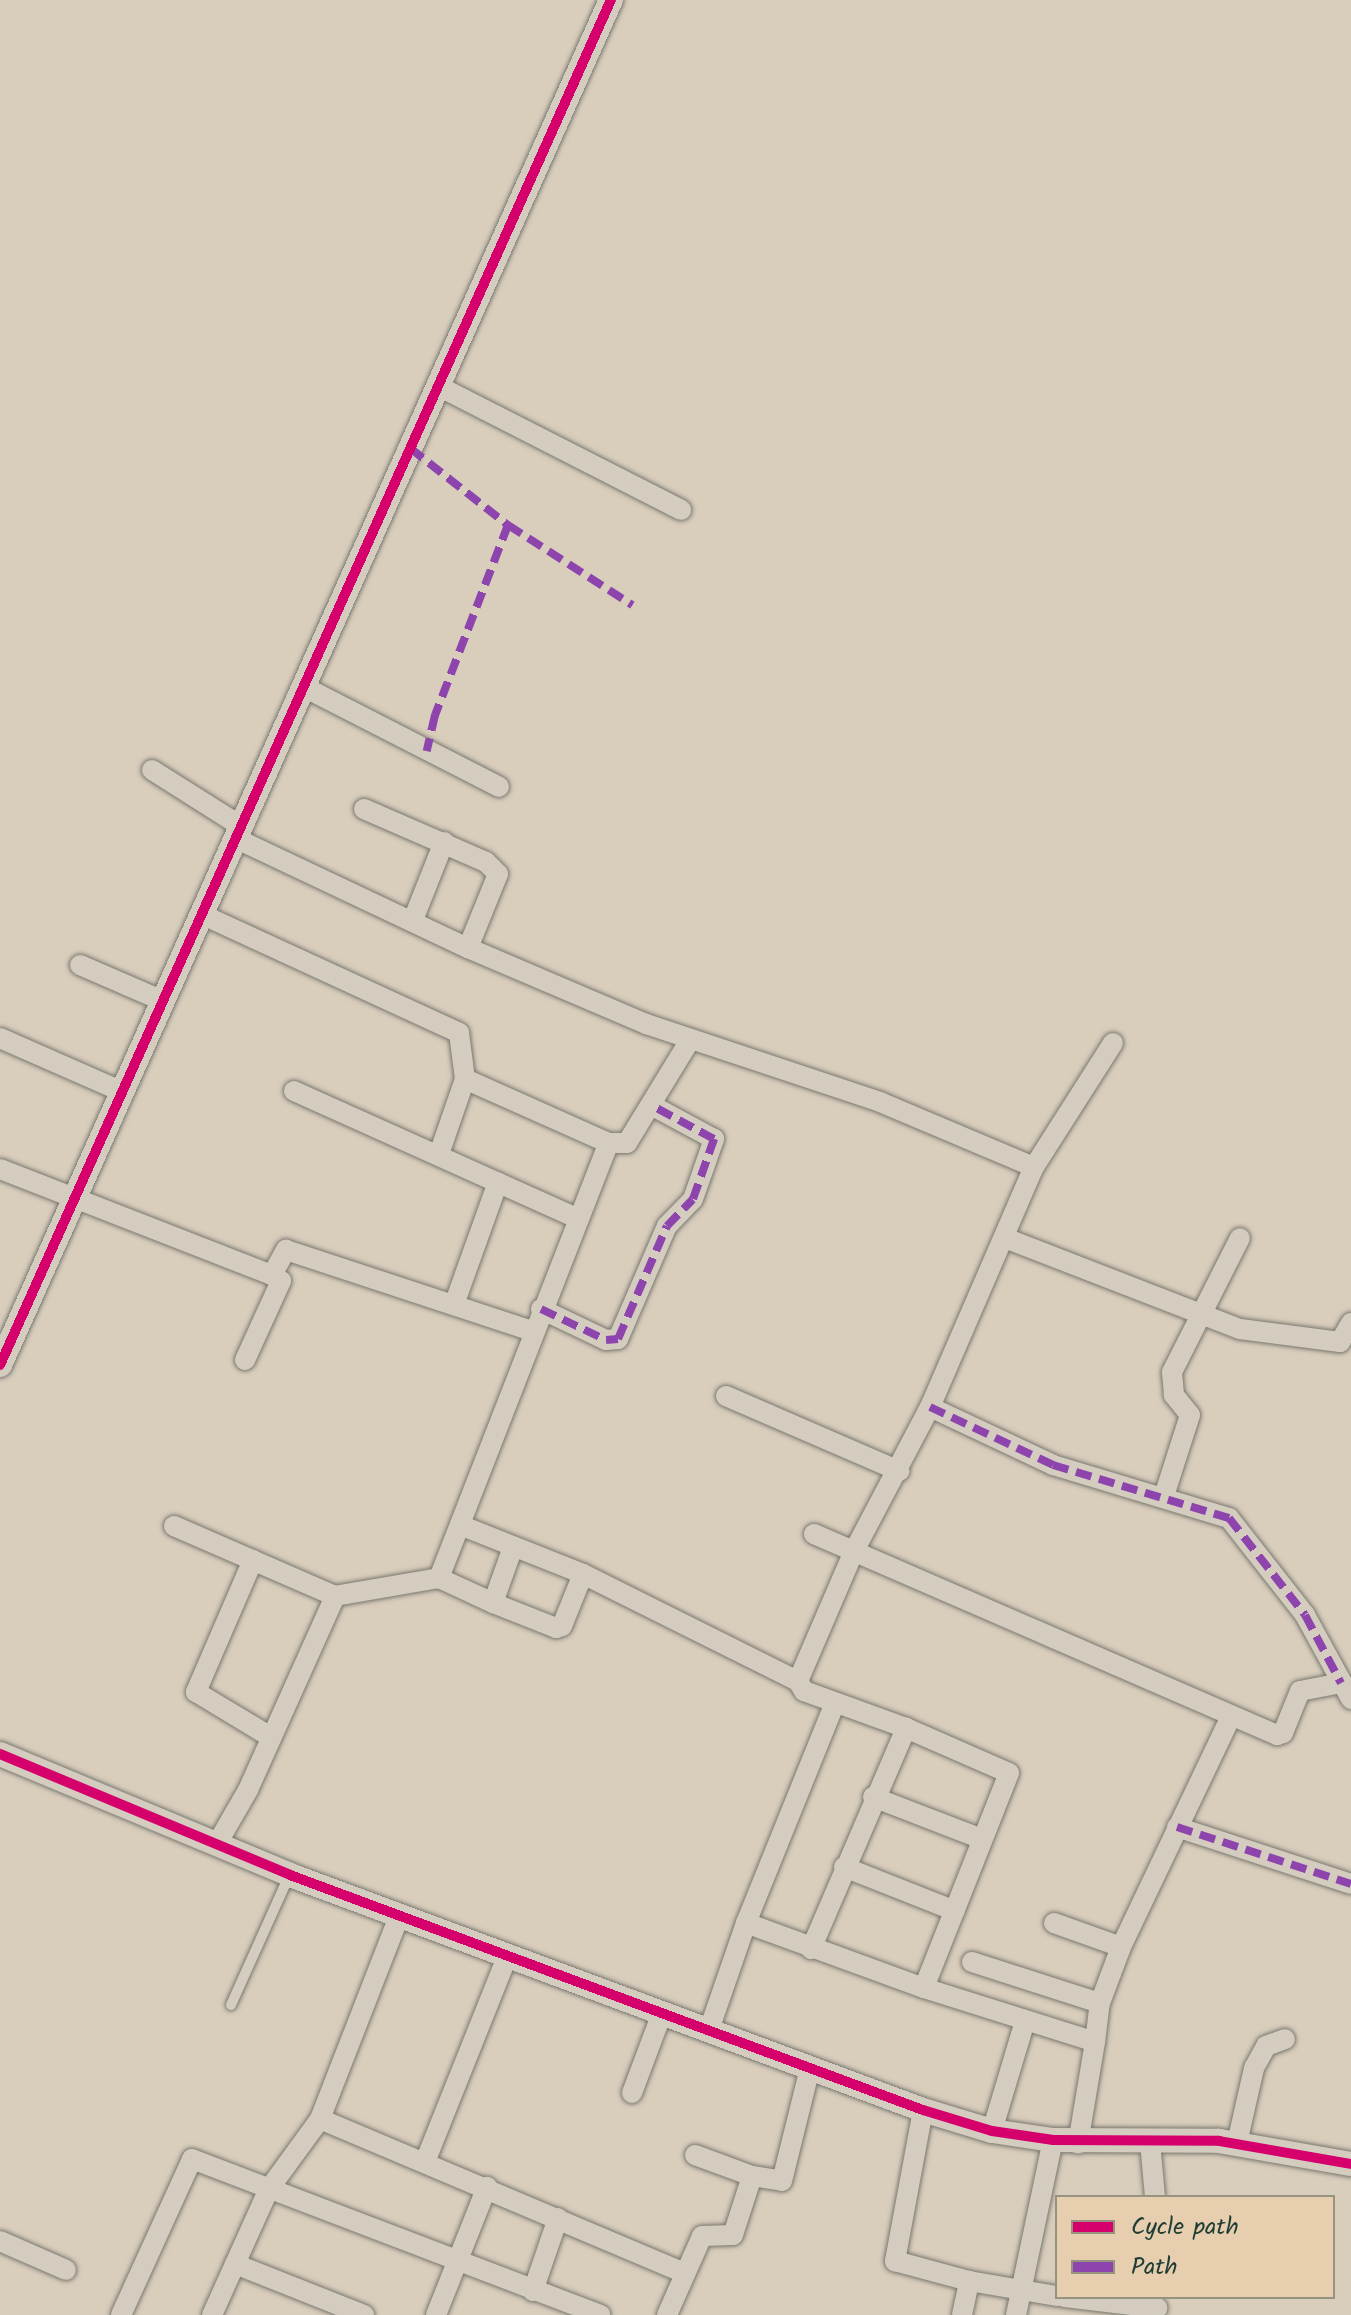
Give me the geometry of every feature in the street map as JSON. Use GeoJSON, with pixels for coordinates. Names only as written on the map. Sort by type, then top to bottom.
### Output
{"type":"FeatureCollection","features":[{"type":"Feature","properties":{"kind":"street"},"geometry":{"type":"LineString","coordinates":[[0,1365],[611,0]]}},
{"type":"Feature","properties":{"kind":"street"},"geometry":{"type":"LineString","coordinates":[[438,386],[681,510]]}},
{"type":"Feature","properties":{"kind":"street"},"geometry":{"type":"LineString","coordinates":[[304,687],[499,787]]}},
{"type":"Feature","properties":{"kind":"street"},"geometry":{"type":"LineString","coordinates":[[152,770],[240,833],[468,948],[690,1040],[880,1102],[1034,1167]]}},
{"type":"Feature","properties":{"kind":"street"},"geometry":{"type":"LineString","coordinates":[[364,809],[486,862],[498,874],[468,948]]}},
{"type":"Feature","properties":{"kind":"street"},"geometry":{"type":"LineString","coordinates":[[413,920],[444,842]]}},
{"type":"Feature","properties":{"kind":"street"},"geometry":{"type":"LineString","coordinates":[[203,915],[451,1024],[464,1042],[465,1079],[439,1154]]}},
{"type":"Feature","properties":{"kind":"street"},"geometry":{"type":"LineString","coordinates":[[80,965],[163,1001]]}},
{"type":"Feature","properties":{"kind":"street"},"geometry":{"type":"LineString","coordinates":[[0,1038],[121,1091]]}},
{"type":"Feature","properties":{"kind":"street"},"geometry":{"type":"LineString","coordinates":[[465,1079],[609,1143],[630,1141],[690,1040]]}},
{"type":"Feature","properties":{"kind":"street"},"geometry":{"type":"LineString","coordinates":[[798,1681],[854,1551],[899,1471],[930,1407],[1034,1167],[1113,1043]]}},
{"type":"Feature","properties":{"kind":"street"},"geometry":{"type":"LineString","coordinates":[[294,1091],[579,1219]]}},
{"type":"Feature","properties":{"kind":"street"},"geometry":{"type":"LineString","coordinates":[[541,1309],[606,1340],[618,1339],[667,1226],[693,1199],[714,1139],[653,1106]]}},
{"type":"Feature","properties":{"kind":"street"},"geometry":{"type":"LineString","coordinates":[[439,1578],[524,1367],[532,1331],[609,1143]]}},
{"type":"Feature","properties":{"kind":"street"},"geometry":{"type":"LineString","coordinates":[[0,1169],[75,1194],[281,1281],[245,1360]]}},
{"type":"Feature","properties":{"kind":"street"},"geometry":{"type":"LineString","coordinates":[[455,1302],[498,1182]]}},
{"type":"Feature","properties":{"kind":"street"},"geometry":{"type":"LineString","coordinates":[[1005,1238],[1200,1315],[1268,1335],[1340,1342],[1351,1323]]}},
{"type":"Feature","properties":{"kind":"street"},"geometry":{"type":"LineString","coordinates":[[1164,1496],[1190,1415],[1174,1395],[1172,1372],[1240,1238]]}},
{"type":"Feature","properties":{"kind":"street"},"geometry":{"type":"LineString","coordinates":[[272,1275],[282,1254],[295,1249],[532,1331]]}},
{"type":"Feature","properties":{"kind":"street"},"geometry":{"type":"LineString","coordinates":[[726,1396],[899,1471]]}},
{"type":"Feature","properties":{"kind":"street"},"geometry":{"type":"LineString","coordinates":[[814,1534],[1231,1716],[1283,1733],[1300,1691],[1346,1691],[1305,1615],[1229,1518],[1053,1465],[930,1407]]}},
{"type":"Feature","properties":{"kind":"street"},"geometry":{"type":"LineString","coordinates":[[460,1525],[583,1574],[798,1681],[804,1691],[906,1728],[1009,1773],[1011,1780],[982,1839],[924,1988]]}},
{"type":"Feature","properties":{"kind":"street"},"geometry":{"type":"LineString","coordinates":[[174,1526],[335,1596],[439,1578],[556,1628],[562,1626],[583,1574]]}},
{"type":"Feature","properties":{"kind":"street"},"geometry":{"type":"LineString","coordinates":[[493,1603],[513,1547]]}},
{"type":"Feature","properties":{"kind":"street"},"geometry":{"type":"LineString","coordinates":[[253,1560],[196,1692],[271,1737]]}},
{"type":"Feature","properties":{"kind":"street"},"geometry":{"type":"LineString","coordinates":[[218,1842],[271,1737],[335,1596]]}},
{"type":"Feature","properties":{"kind":"street"},"geometry":{"type":"LineString","coordinates":[[710,2027],[746,1923],[835,1703]]}},
{"type":"Feature","properties":{"kind":"street"},"geometry":{"type":"LineString","coordinates":[[1078,2144],[1100,2003],[1121,1947],[1231,1716]]}},
{"type":"Feature","properties":{"kind":"street"},"geometry":{"type":"LineString","coordinates":[[811,1949],[873,1797],[906,1728]]}},
{"type":"Feature","properties":{"kind":"street"},"geometry":{"type":"LineString","coordinates":[[0,1754],[218,1842],[290,1875],[507,1957],[662,2013],[710,2027],[923,2110],[992,2131],[1078,2144],[1237,2143],[1351,2164]]}},
{"type":"Feature","properties":{"kind":"street"},"geometry":{"type":"LineString","coordinates":[[873,1797],[982,1839]]}},
{"type":"Feature","properties":{"kind":"street"},"geometry":{"type":"LineString","coordinates":[[1177,1827],[1351,1884]]}},
{"type":"Feature","properties":{"kind":"street"},"geometry":{"type":"LineString","coordinates":[[844,1867],[955,1911]]}},
{"type":"Feature","properties":{"kind":"street"},"geometry":{"type":"LineString","coordinates":[[212,2315],[269,2189],[301,2152],[320,2119],[399,1916]]}},
{"type":"Feature","properties":{"kind":"street"},"geometry":{"type":"LineString","coordinates":[[746,1923],[924,1988],[1095,2042]]}},
{"type":"Feature","properties":{"kind":"street"},"geometry":{"type":"LineString","coordinates":[[1054,1923],[1121,1947]]}},
{"type":"Feature","properties":{"kind":"street"},"geometry":{"type":"LineString","coordinates":[[425,2162],[507,1957]]}},
{"type":"Feature","properties":{"kind":"street"},"geometry":{"type":"LineString","coordinates":[[972,1962],[1100,2003]]}},
{"type":"Feature","properties":{"kind":"street"},"geometry":{"type":"LineString","coordinates":[[632,2093],[662,2013]]}},
{"type":"Feature","properties":{"kind":"street"},"geometry":{"type":"LineString","coordinates":[[992,2131],[1025,2021]]}},
{"type":"Feature","properties":{"kind":"street"},"geometry":{"type":"LineString","coordinates":[[1237,2143],[1257,2061],[1266,2046],[1285,2039]]}},
{"type":"Feature","properties":{"kind":"street"},"geometry":{"type":"LineString","coordinates":[[695,2155],[752,2176],[782,2181],[810,2068]]}},
{"type":"Feature","properties":{"kind":"street"},"geometry":{"type":"LineString","coordinates":[[923,2110],[894,2258],[969,2281],[1055,2296]]}},
{"type":"Feature","properties":{"kind":"street"},"geometry":{"type":"LineString","coordinates":[[320,2119],[487,2187],[684,2273]]}},
{"type":"Feature","properties":{"kind":"street"},"geometry":{"type":"LineString","coordinates":[[1016,2315],[1053,2140]]}},
{"type":"Feature","properties":{"kind":"street"},"geometry":{"type":"LineString","coordinates":[[1150,2142],[1155,2195]]}},
{"type":"Feature","properties":{"kind":"street"},"geometry":{"type":"LineString","coordinates":[[121,2315],[189,2160],[460,2265],[600,2315]]}},
{"type":"Feature","properties":{"kind":"street"},"geometry":{"type":"LineString","coordinates":[[667,2315],[702,2236],[733,2235],[752,2176]]}},
{"type":"Feature","properties":{"kind":"street"},"geometry":{"type":"LineString","coordinates":[[436,2315],[460,2265],[487,2187]]}},
{"type":"Feature","properties":{"kind":"street"},"geometry":{"type":"LineString","coordinates":[[533,2291],[558,2218]]}},
{"type":"Feature","properties":{"kind":"street"},"geometry":{"type":"LineString","coordinates":[[0,2241],[66,2270]]}},
{"type":"Feature","properties":{"kind":"street"},"geometry":{"type":"LineString","coordinates":[[235,2264],[364,2315]]}},
{"type":"Feature","properties":{"kind":"street"},"geometry":{"type":"LineString","coordinates":[[962,2315],[969,2281]]}},
{"type":"Feature","properties":{"kind":"street"},"geometry":{"type":"LineString","coordinates":[[1083,2299],[1157,2307]]}},
{"type":"Feature","properties":{"kind":"lane"},"geometry":{"type":"LineString","coordinates":[[231,2005],[290,1875]]}},
{"type":"Feature","properties":{"kind":"marked path"},"geometry":{"type":"LineString","coordinates":[[410,448],[508,525],[435,715],[427,751]]}},
{"type":"Feature","properties":{"kind":"marked path"},"geometry":{"type":"LineString","coordinates":[[508,525],[632,605]]}},
{"type":"Feature","properties":{"kind":"marked path"},"geometry":{"type":"LineString","coordinates":[[541,1309],[606,1340],[618,1339],[667,1226],[693,1199],[714,1139],[653,1106]]}},
{"type":"Feature","properties":{"kind":"marked path"},"geometry":{"type":"LineString","coordinates":[[930,1407],[1053,1465],[1229,1518],[1305,1615],[1341,1683]]}},
{"type":"Feature","properties":{"kind":"marked path"},"geometry":{"type":"LineString","coordinates":[[1177,1827],[1351,1884]]}},
{"type":"Feature","properties":{"kind":"cycle path"},"geometry":{"type":"LineString","coordinates":[[0,1365],[611,0]]}},
{"type":"Feature","properties":{"kind":"cycle path"},"geometry":{"type":"LineString","coordinates":[[0,1754],[290,1875],[923,2110],[992,2131],[1053,2140],[1219,2141],[1351,2164]]}}]}
